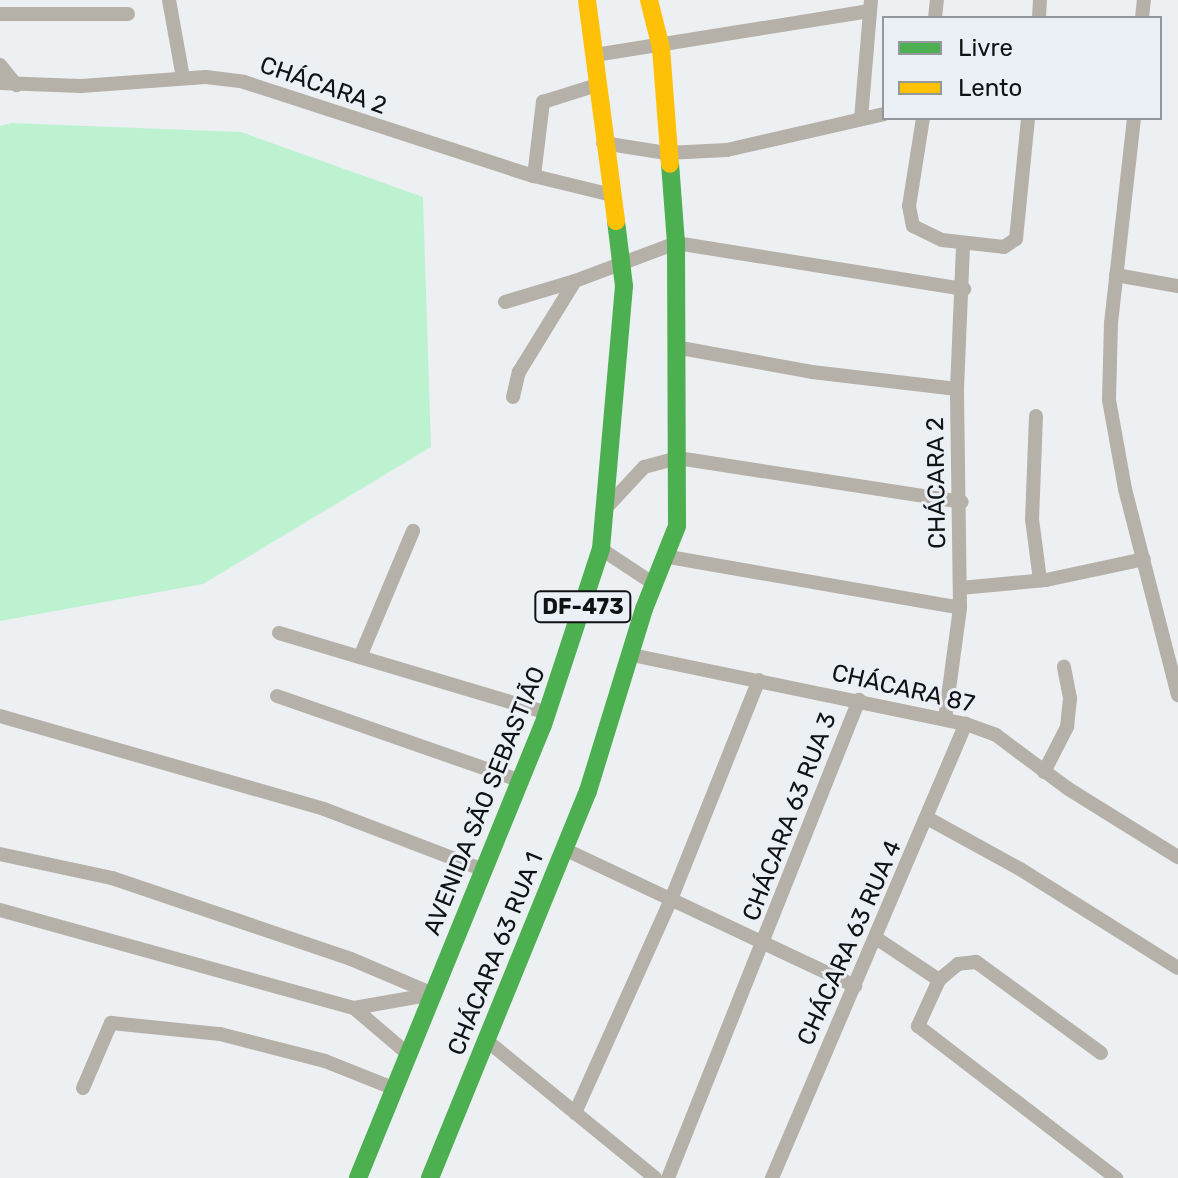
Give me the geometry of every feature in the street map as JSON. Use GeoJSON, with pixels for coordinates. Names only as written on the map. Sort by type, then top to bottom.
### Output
{"type":"FeatureCollection","features":[{"type":"Feature","properties":{"kind":"main road","name":"AVENIDA SÃO SEBASTIÃO"},"geometry":{"type":"LineString","coordinates":[[358,1178],[548,713],[601,549],[624,286],[608,194],[587,0]]}},
{"type":"Feature","properties":{"kind":"main road"},"geometry":{"type":"LineString","coordinates":[[564,849],[654,584],[669,557],[677,526],[676,243],[666,153],[661,48],[649,0]]}},
{"type":"Feature","properties":{"kind":"main road","name":"CHÁCARA 63 RUA 1"},"geometry":{"type":"LineString","coordinates":[[430,1178],[564,849]]}},
{"type":"Feature","properties":{"kind":"street"},"geometry":{"type":"LineString","coordinates":[[169,0],[183,78]]}},
{"type":"Feature","properties":{"kind":"street"},"geometry":{"type":"LineString","coordinates":[[595,55],[661,48],[870,6],[861,119]]}},
{"type":"Feature","properties":{"kind":"street"},"geometry":{"type":"LineString","coordinates":[[0,14],[128,14]]}},
{"type":"Feature","properties":{"kind":"street"},"geometry":{"type":"LineString","coordinates":[[0,65],[16,85]]}},
{"type":"Feature","properties":{"kind":"street","name":"CHÁCARA 2"},"geometry":{"type":"LineString","coordinates":[[0,83],[16,85],[206,77],[282,91],[384,130],[534,176],[608,194]]}},
{"type":"Feature","properties":{"kind":"street"},"geometry":{"type":"LineString","coordinates":[[534,176],[543,102],[597,85]]}},
{"type":"Feature","properties":{"kind":"street"},"geometry":{"type":"LineString","coordinates":[[603,143],[666,153],[754,145],[882,114]]}},
{"type":"Feature","properties":{"kind":"street"},"geometry":{"type":"LineString","coordinates":[[923,120],[910,219],[919,231],[963,245],[1013,246],[1028,120]]}},
{"type":"Feature","properties":{"kind":"street"},"geometry":{"type":"LineString","coordinates":[[1134,120],[1116,275],[1109,400],[1178,695]]}},
{"type":"Feature","properties":{"kind":"street"},"geometry":{"type":"LineString","coordinates":[[505,302],[621,267],[676,243],[964,289]]}},
{"type":"Feature","properties":{"kind":"street","name":"CHÁCARA 2"},"geometry":{"type":"LineString","coordinates":[[945,719],[960,608],[962,502],[957,389],[964,289],[963,245]]}},
{"type":"Feature","properties":{"kind":"street"},"geometry":{"type":"LineString","coordinates":[[1116,275],[1178,286]]}},
{"type":"Feature","properties":{"kind":"street"},"geometry":{"type":"LineString","coordinates":[[513,397],[519,372],[575,281]]}},
{"type":"Feature","properties":{"kind":"street"},"geometry":{"type":"LineString","coordinates":[[675,347],[812,372],[957,389]]}},
{"type":"Feature","properties":{"kind":"street"},"geometry":{"type":"LineString","coordinates":[[1036,416],[1032,519],[1040,580]]}},
{"type":"Feature","properties":{"kind":"street"},"geometry":{"type":"LineString","coordinates":[[606,508],[644,467],[678,458],[962,502]]}},
{"type":"Feature","properties":{"kind":"street"},"geometry":{"type":"LineString","coordinates":[[360,657],[413,531]]}},
{"type":"Feature","properties":{"kind":"street"},"geometry":{"type":"LineString","coordinates":[[601,549],[654,584]]}},
{"type":"Feature","properties":{"kind":"street"},"geometry":{"type":"LineString","coordinates":[[669,557],[960,608]]}},
{"type":"Feature","properties":{"kind":"street"},"geometry":{"type":"LineString","coordinates":[[960,588],[1040,580],[1144,559]]}},
{"type":"Feature","properties":{"kind":"street"},"geometry":{"type":"LineString","coordinates":[[279,633],[548,713]]}},
{"type":"Feature","properties":{"kind":"street","name":"CHÁCARA 87"},"geometry":{"type":"LineString","coordinates":[[632,655],[859,700],[966,724],[996,735],[1044,772],[1178,857]]}},
{"type":"Feature","properties":{"kind":"street"},"geometry":{"type":"LineString","coordinates":[[1044,772],[1067,727],[1070,698],[1064,667]]}},
{"type":"Feature","properties":{"kind":"street"},"geometry":{"type":"LineString","coordinates":[[575,1113],[670,902],[759,680]]}},
{"type":"Feature","properties":{"kind":"street"},"geometry":{"type":"LineString","coordinates":[[277,696],[521,781]]}},
{"type":"Feature","properties":{"kind":"street","name":"CHÁCARA 63 RUA 3"},"geometry":{"type":"LineString","coordinates":[[855,986],[763,945],[859,700]]}},
{"type":"Feature","properties":{"kind":"street"},"geometry":{"type":"LineString","coordinates":[[0,716],[310,804],[484,870]]}},
{"type":"Feature","properties":{"kind":"street","name":"CHÁCARA 63 RUA 4"},"geometry":{"type":"LineString","coordinates":[[772,1178],[929,819],[966,724]]}},
{"type":"Feature","properties":{"kind":"street"},"geometry":{"type":"LineString","coordinates":[[929,819],[1020,869],[1178,968]]}},
{"type":"Feature","properties":{"kind":"street","name":"CHÁCARA 63 RUA 1"},"geometry":{"type":"LineString","coordinates":[[564,849],[763,945]]}},
{"type":"Feature","properties":{"kind":"street"},"geometry":{"type":"LineString","coordinates":[[0,854],[112,878],[351,959],[433,994]]}},
{"type":"Feature","properties":{"kind":"street"},"geometry":{"type":"LineString","coordinates":[[0,910],[354,1008],[409,1055]]}},
{"type":"Feature","properties":{"kind":"street"},"geometry":{"type":"LineString","coordinates":[[876,938],[939,980]]}},
{"type":"Feature","properties":{"kind":"street"},"geometry":{"type":"LineString","coordinates":[[668,1178],[763,945]]}},
{"type":"Feature","properties":{"kind":"street"},"geometry":{"type":"LineString","coordinates":[[1101,1053],[976,962],[958,964],[939,980],[918,1026],[1116,1178]]}},
{"type":"Feature","properties":{"kind":"street"},"geometry":{"type":"LineString","coordinates":[[354,1008],[433,994]]}},
{"type":"Feature","properties":{"kind":"street"},"geometry":{"type":"LineString","coordinates":[[83,1088],[111,1023],[220,1034],[325,1061],[395,1089]]}},
{"type":"Feature","properties":{"kind":"street"},"geometry":{"type":"LineString","coordinates":[[486,1040],[655,1178]]}},
{"type":"Feature","properties":{"kind":"green space"},"geometry":{"type":"Polygon","coordinates":[[[11,123],[241,132],[423,197],[431,447],[203,584],[0,621],[0,126],[11,123]]]}},
{"type":"Feature","properties":{"kind":"traffic: fast"},"geometry":{"type":"LineString","coordinates":[[430,1178],[588,791],[644,609],[677,526],[676,243],[670,164]]}},
{"type":"Feature","properties":{"kind":"traffic: fast"},"geometry":{"type":"LineString","coordinates":[[358,1178],[543,725],[601,549],[624,286],[616,221]]}},
{"type":"Feature","properties":{"kind":"traffic: slow"},"geometry":{"type":"LineString","coordinates":[[587,0],[616,221]]}},
{"type":"Feature","properties":{"kind":"traffic: slow"},"geometry":{"type":"LineString","coordinates":[[649,0],[661,48],[670,164]]}}]}
